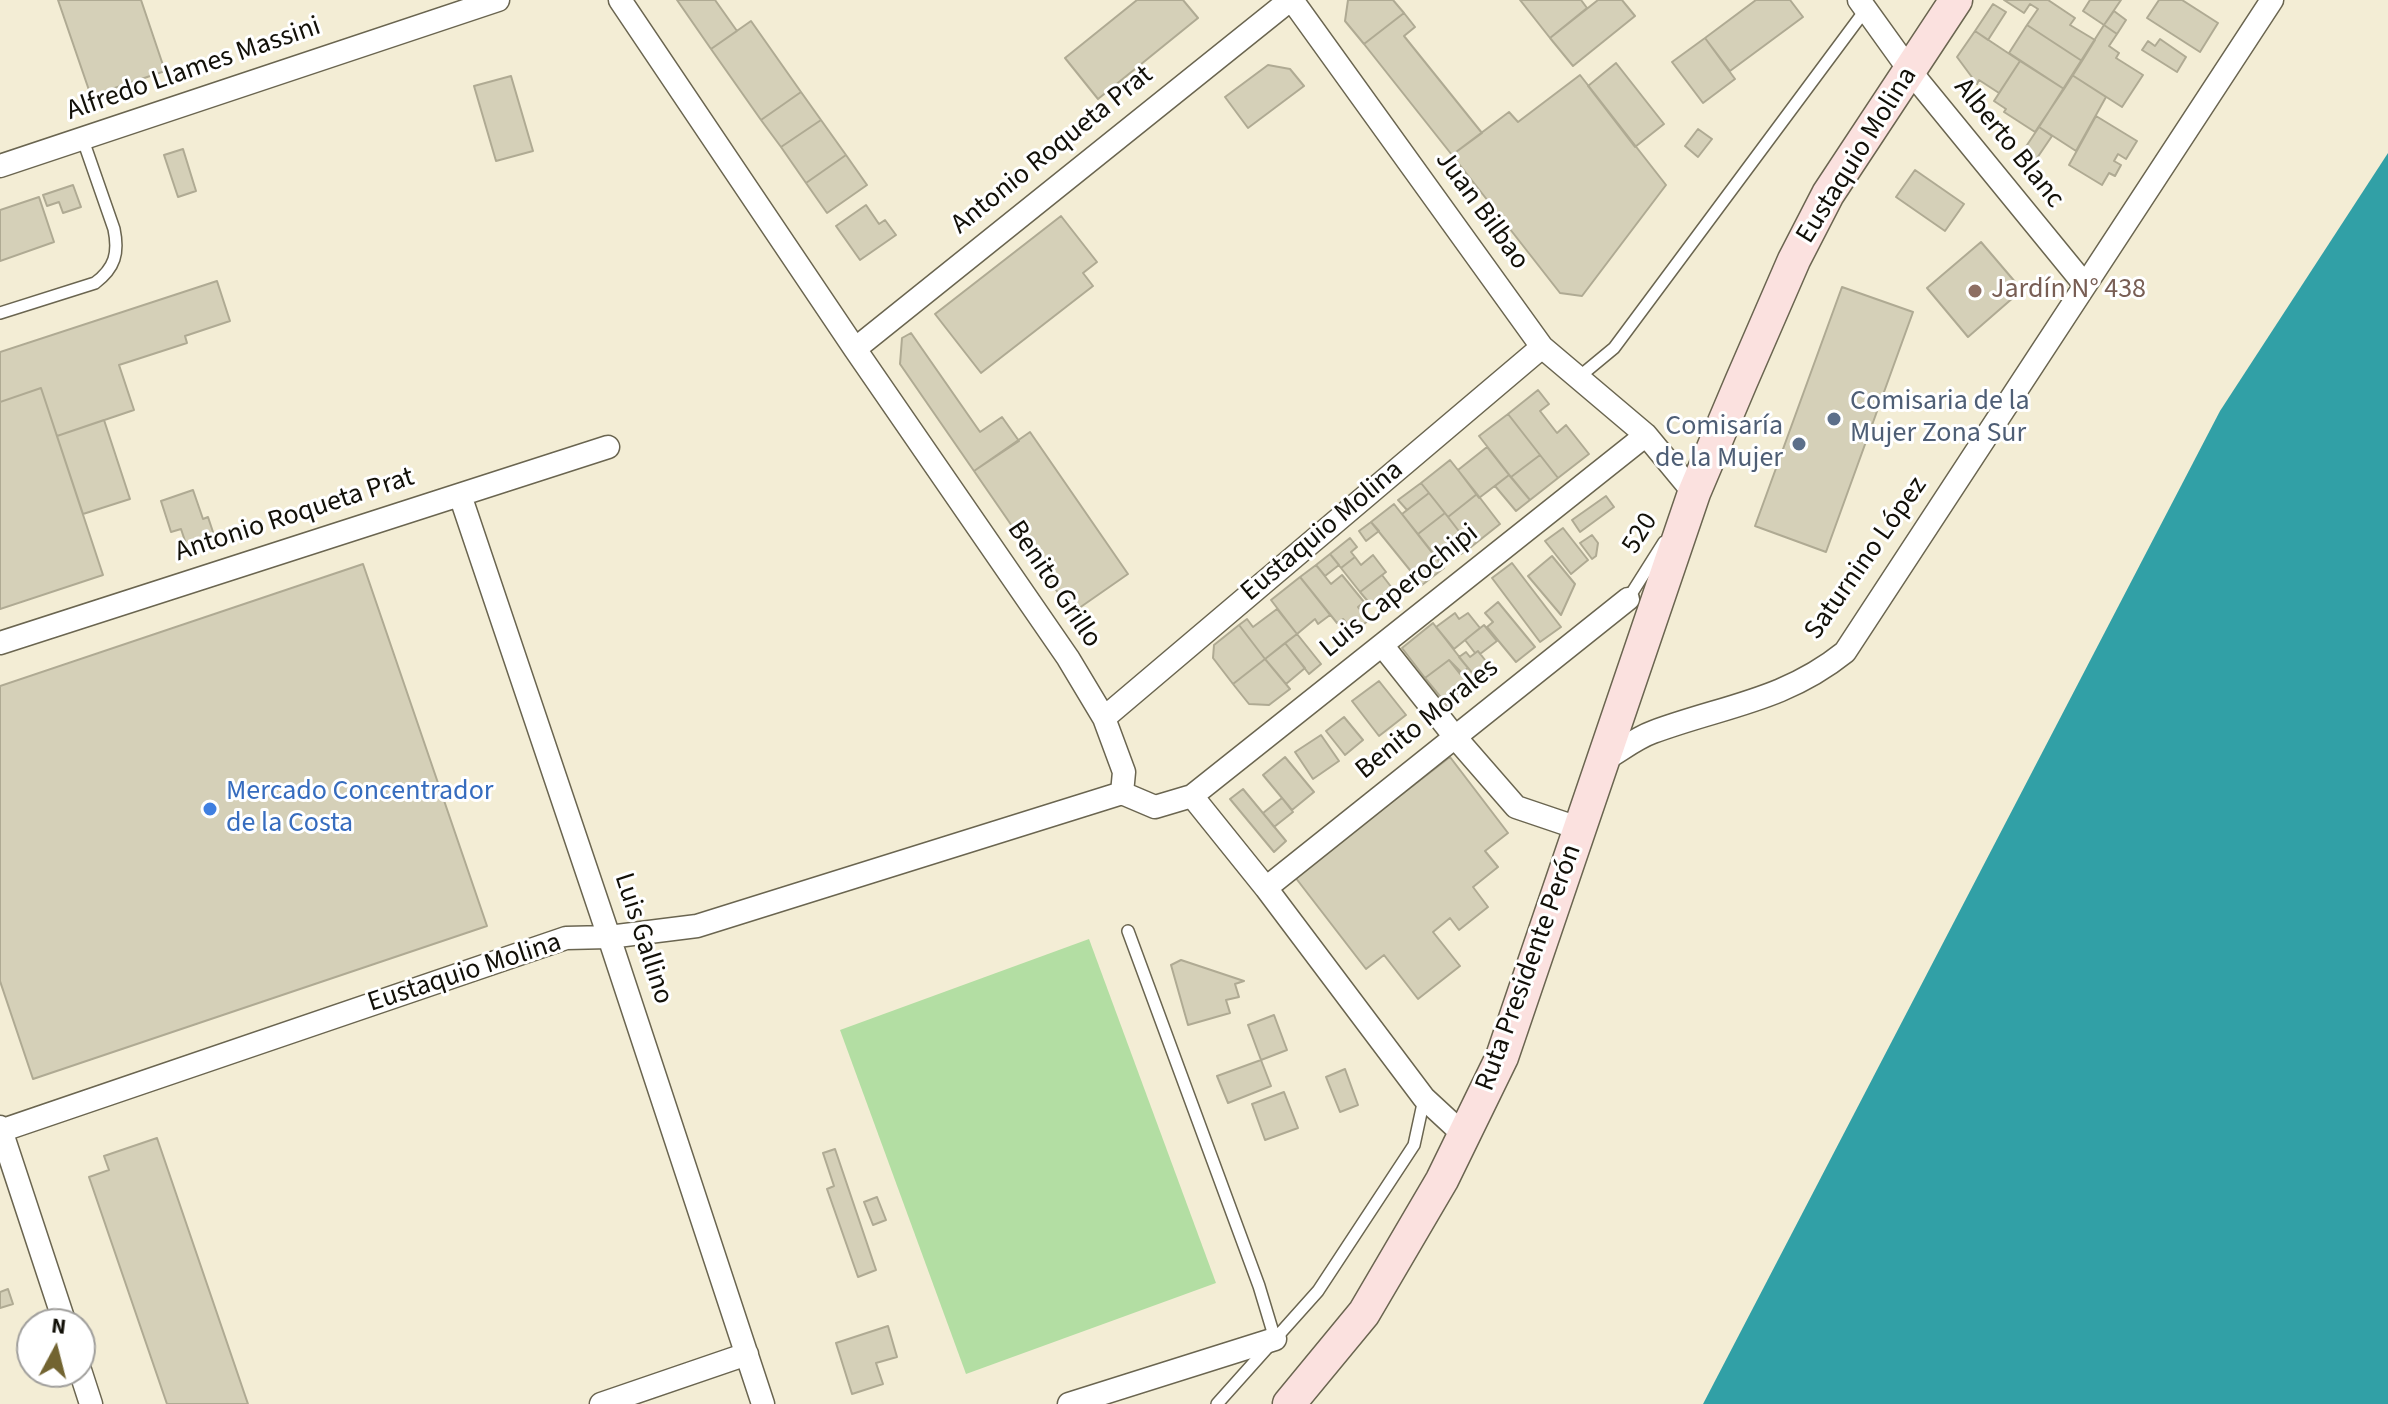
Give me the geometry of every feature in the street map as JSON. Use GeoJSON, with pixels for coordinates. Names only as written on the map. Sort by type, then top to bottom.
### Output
{"type":"FeatureCollection","features":[{"type":"Feature","properties":{"kind":"main road","name":"Eustaquio Molina"},"geometry":{"type":"LineString","coordinates":[[1694,493],[1794,260],[1828,194],[1956,0]]}},
{"type":"Feature","properties":{"kind":"main road","name":"Ruta Presidente Perón"},"geometry":{"type":"LineString","coordinates":[[1289,1404],[1364,1313],[1442,1180],[1502,1057],[1694,493]]}},
{"type":"Feature","properties":{"kind":"street","name":"Alfredo Llames Massini"},"geometry":{"type":"LineString","coordinates":[[0,166],[498,0]]}},
{"type":"Feature","properties":{"kind":"street","name":"Benito Grillo"},"geometry":{"type":"LineString","coordinates":[[620,0],[1068,658],[1104,718],[1124,772],[1122,793]]}},
{"type":"Feature","properties":{"kind":"street","name":"Antonio Roqueta Prat"},"geometry":{"type":"LineString","coordinates":[[855,349],[1291,0]]}},
{"type":"Feature","properties":{"kind":"street","name":"Juan Bilbao"},"geometry":{"type":"LineString","coordinates":[[1291,0],[1542,347],[1646,435],[1694,493]]}},
{"type":"Feature","properties":{"kind":"street","name":"Saturnino López"},"geometry":{"type":"LineString","coordinates":[[1604,760],[1649,733],[1782,692],[1821,672],[1845,652],[2272,0]]}},
{"type":"Feature","properties":{"kind":"street","name":"Alberto Blanc"},"geometry":{"type":"LineString","coordinates":[[1863,4],[1910,71],[2085,285]]}},
{"type":"Feature","properties":{"kind":"street","name":"Eustaquio Molina"},"geometry":{"type":"LineString","coordinates":[[1104,718],[1542,347]]}},
{"type":"Feature","properties":{"kind":"street","name":"Luis Caperochipi"},"geometry":{"type":"LineString","coordinates":[[1192,796],[1646,435]]}},
{"type":"Feature","properties":{"kind":"street","name":"Antonio Roqueta Prat"},"geometry":{"type":"LineString","coordinates":[[0,643],[608,447]]}},
{"type":"Feature","properties":{"kind":"street","name":"Luis Gallino"},"geometry":{"type":"LineString","coordinates":[[460,495],[763,1404]]}},
{"type":"Feature","properties":{"kind":"street","name":"Benito Morales"},"geometry":{"type":"LineString","coordinates":[[1266,888],[1628,599]]}},
{"type":"Feature","properties":{"kind":"street"},"geometry":{"type":"LineString","coordinates":[[1382,645],[1516,807],[1581,829]]}},
{"type":"Feature","properties":{"kind":"street","name":"Eustaquio Molina"},"geometry":{"type":"LineString","coordinates":[[0,1129],[566,938],[609,937],[697,926],[1122,793]]}},
{"type":"Feature","properties":{"kind":"street"},"geometry":{"type":"LineString","coordinates":[[1122,793],[1155,807],[1192,796],[1266,888],[1424,1098],[1464,1135]]}},
{"type":"Feature","properties":{"kind":"street"},"geometry":{"type":"LineString","coordinates":[[0,1129],[60,1308]]}},
{"type":"Feature","properties":{"kind":"street"},"geometry":{"type":"LineString","coordinates":[[1069,1404],[1275,1339]]}},
{"type":"Feature","properties":{"kind":"street"},"geometry":{"type":"LineString","coordinates":[[601,1404],[747,1354]]}},
{"type":"Feature","properties":{"kind":"lane"},"geometry":{"type":"LineString","coordinates":[[1579,377],[1614,348],[1863,4]]}},
{"type":"Feature","properties":{"kind":"lane"},"geometry":{"type":"LineString","coordinates":[[0,313],[95,283],[108,273],[116,259],[114,229],[83,140]]}},
{"type":"Feature","properties":{"kind":"lane","name":"520"},"geometry":{"type":"LineString","coordinates":[[1628,599],[1694,493]]}},
{"type":"Feature","properties":{"kind":"lane"},"geometry":{"type":"LineString","coordinates":[[1128,931],[1259,1286],[1275,1339]]}},
{"type":"Feature","properties":{"kind":"lane"},"geometry":{"type":"LineString","coordinates":[[1217,1404],[1318,1291],[1414,1145],[1424,1098]]}},
{"type":"Feature","properties":{"kind":"green space"},"geometry":{"type":"Polygon","coordinates":[[[1089,939],[1216,1283],[966,1374],[840,1030],[1089,939]]]}},
{"type":"Feature","properties":{"kind":"water"},"geometry":{"type":"Polygon","coordinates":[[[2388,153],[2388,1404],[1703,1404],[2220,411],[2388,153]]]}},
{"type":"Feature","properties":{"kind":"building"},"geometry":{"type":"Polygon","coordinates":[[[58,0],[141,0],[165,71],[91,96],[58,0]]]}},
{"type":"Feature","properties":{"kind":"building"},"geometry":{"type":"Polygon","coordinates":[[[677,0],[715,0],[737,31],[711,49],[677,0]]]}},
{"type":"Feature","properties":{"kind":"building"},"geometry":{"type":"Polygon","coordinates":[[[1137,0],[1183,0],[1198,18],[1098,99],[1065,58],[1137,0]]]}},
{"type":"Feature","properties":{"kind":"building"},"geometry":{"type":"Polygon","coordinates":[[[1348,0],[1393,0],[1404,13],[1364,44],[1345,21],[1348,0]]]}},
{"type":"Feature","properties":{"kind":"building"},"geometry":{"type":"Polygon","coordinates":[[[1520,0],[1581,0],[1587,8],[1550,38],[1520,0]]]}},
{"type":"Feature","properties":{"kind":"building"},"geometry":{"type":"Polygon","coordinates":[[[1598,0],[1622,0],[1635,16],[1573,66],[1550,38],[1598,0]]]}},
{"type":"Feature","properties":{"kind":"building"},"geometry":{"type":"Polygon","coordinates":[[[1756,0],[1790,0],[1803,17],[1730,71],[1705,38],[1756,0]]]}},
{"type":"Feature","properties":{"kind":"building"},"geometry":{"type":"Polygon","coordinates":[[[2004,0],[2048,0],[2075,18],[2070,25],[2095,40],[2082,61],[2027,25],[2038,9],[2030,4],[2024,13],[2004,0]]]}},
{"type":"Feature","properties":{"kind":"building"},"geometry":{"type":"Polygon","coordinates":[[[2090,0],[2121,0],[2104,25],[2083,11],[2090,0]]]}},
{"type":"Feature","properties":{"kind":"building"},"geometry":{"type":"Polygon","coordinates":[[[2159,0],[2182,0],[2218,23],[2200,52],[2147,18],[2159,0]]]}},
{"type":"Feature","properties":{"kind":"building"},"geometry":{"type":"Polygon","coordinates":[[[1993,4],[2006,12],[1988,40],[1975,31],[1993,4]]]}},
{"type":"Feature","properties":{"kind":"building"},"geometry":{"type":"Polygon","coordinates":[[[2114,11],[2126,20],[2117,34],[2104,25],[2114,11]]]}},
{"type":"Feature","properties":{"kind":"building"},"geometry":{"type":"Polygon","coordinates":[[[1404,13],[1415,27],[1404,36],[1482,133],[1452,155],[1364,44],[1404,13]]]}},
{"type":"Feature","properties":{"kind":"building"},"geometry":{"type":"Polygon","coordinates":[[[751,21],[801,92],[761,120],[711,49],[751,21]]]}},
{"type":"Feature","properties":{"kind":"building"},"geometry":{"type":"Polygon","coordinates":[[[2027,25],[2082,61],[2064,89],[2009,53],[2027,25]]]}},
{"type":"Feature","properties":{"kind":"building"},"geometry":{"type":"Polygon","coordinates":[[[2104,25],[2117,34],[2109,46],[2119,53],[2116,58],[2143,75],[2122,107],[2072,75],[2104,25]]]}},
{"type":"Feature","properties":{"kind":"building"},"geometry":{"type":"Polygon","coordinates":[[[1975,31],[2020,61],[1999,93],[1979,80],[1977,84],[1957,57],[1975,31]]]}},
{"type":"Feature","properties":{"kind":"building"},"geometry":{"type":"Polygon","coordinates":[[[1705,38],[1735,79],[1703,103],[1672,62],[1705,38]]]}},
{"type":"Feature","properties":{"kind":"building"},"geometry":{"type":"Polygon","coordinates":[[[2160,39],[2186,57],[2177,72],[2142,50],[2148,41],[2155,46],[2160,39]]]}},
{"type":"Feature","properties":{"kind":"building"},"geometry":{"type":"Polygon","coordinates":[[[2020,61],[2064,89],[2035,132],[2004,112],[2006,109],[1994,101],[2020,61]]]}},
{"type":"Feature","properties":{"kind":"building"},"geometry":{"type":"Polygon","coordinates":[[[1616,63],[1664,124],[1635,147],[1588,86],[1616,63]]]}},
{"type":"Feature","properties":{"kind":"building"},"geometry":{"type":"Polygon","coordinates":[[[1268,65],[1290,69],[1304,86],[1248,128],[1225,97],[1268,65]]]}},
{"type":"Feature","properties":{"kind":"building"},"geometry":{"type":"Polygon","coordinates":[[[1580,75],[1666,185],[1582,296],[1560,293],[1452,155],[1509,112],[1518,122],[1580,75]]]}},
{"type":"Feature","properties":{"kind":"building"},"geometry":{"type":"Polygon","coordinates":[[[2072,75],[2106,97],[2076,151],[2039,127],[2072,75]]]}},
{"type":"Feature","properties":{"kind":"building"},"geometry":{"type":"Polygon","coordinates":[[[511,76],[533,151],[496,161],[474,86],[511,76]]]}},
{"type":"Feature","properties":{"kind":"building"},"geometry":{"type":"Polygon","coordinates":[[[801,92],[821,120],[781,147],[761,120],[801,92]]]}},
{"type":"Feature","properties":{"kind":"building"},"geometry":{"type":"Polygon","coordinates":[[[2096,116],[2137,141],[2126,159],[2118,154],[2114,161],[2121,165],[2115,176],[2109,173],[2102,185],[2069,165],[2096,116]]]}},
{"type":"Feature","properties":{"kind":"building"},"geometry":{"type":"Polygon","coordinates":[[[821,120],[846,155],[806,183],[781,147],[821,120]]]}},
{"type":"Feature","properties":{"kind":"building"},"geometry":{"type":"Polygon","coordinates":[[[2039,127],[2052,136],[2035,161],[2025,148],[2039,127]]]}},
{"type":"Feature","properties":{"kind":"building"},"geometry":{"type":"Polygon","coordinates":[[[1698,129],[1712,139],[1698,157],[1685,146],[1698,129]]]}},
{"type":"Feature","properties":{"kind":"building"},"geometry":{"type":"Polygon","coordinates":[[[183,149],[196,191],[178,197],[164,155],[183,149]]]}},
{"type":"Feature","properties":{"kind":"building"},"geometry":{"type":"Polygon","coordinates":[[[846,155],[867,185],[827,213],[806,183],[846,155]]]}},
{"type":"Feature","properties":{"kind":"building"},"geometry":{"type":"Polygon","coordinates":[[[1915,170],[1964,204],[1945,231],[1896,197],[1915,170]]]}},
{"type":"Feature","properties":{"kind":"building"},"geometry":{"type":"Polygon","coordinates":[[[73,185],[81,207],[63,213],[59,202],[47,206],[43,195],[73,185]]]}},
{"type":"Feature","properties":{"kind":"building"},"geometry":{"type":"Polygon","coordinates":[[[39,197],[54,242],[0,261],[0,210],[39,197]]]}},
{"type":"Feature","properties":{"kind":"building"},"geometry":{"type":"Polygon","coordinates":[[[866,205],[879,224],[885,220],[896,235],[860,260],[836,226],[866,205]]]}},
{"type":"Feature","properties":{"kind":"building"},"geometry":{"type":"Polygon","coordinates":[[[1061,216],[1097,262],[1083,273],[1093,286],[981,373],[935,314],[1061,216]]]}},
{"type":"Feature","properties":{"kind":"building"},"geometry":{"type":"Polygon","coordinates":[[[1981,242],[2022,290],[1968,337],[1927,288],[1981,242]]]}},
{"type":"Feature","properties":{"kind":"building"},"geometry":{"type":"Polygon","coordinates":[[[217,281],[230,321],[185,336],[187,343],[119,365],[134,410],[57,436],[41,388],[0,402],[0,352],[217,281]]]}},
{"type":"Feature","properties":{"kind":"building","name":"Comisaria de la Mujer Zona Sur"},"geometry":{"type":"Polygon","coordinates":[[[1842,287],[1913,312],[1826,552],[1755,526],[1842,287]]]}},
{"type":"Feature","properties":{"kind":"building"},"geometry":{"type":"Polygon","coordinates":[[[911,333],[980,432],[1002,417],[1019,441],[974,471],[900,364],[902,338],[911,333]]]}},
{"type":"Feature","properties":{"kind":"building"},"geometry":{"type":"Polygon","coordinates":[[[41,388],[103,575],[0,609],[0,402],[41,388]]]}},
{"type":"Feature","properties":{"kind":"building"},"geometry":{"type":"Polygon","coordinates":[[[1538,390],[1549,404],[1540,411],[1557,433],[1566,425],[1589,454],[1558,478],[1508,414],[1538,390]]]}},
{"type":"Feature","properties":{"kind":"building"},"geometry":{"type":"Polygon","coordinates":[[[1508,414],[1540,455],[1511,477],[1479,436],[1508,414]]]}},
{"type":"Feature","properties":{"kind":"building"},"geometry":{"type":"Polygon","coordinates":[[[104,420],[130,499],[83,514],[57,436],[104,420]]]}},
{"type":"Feature","properties":{"kind":"building"},"geometry":{"type":"Polygon","coordinates":[[[1030,432],[1128,574],[1072,613],[974,471],[1030,432]]]}},
{"type":"Feature","properties":{"kind":"building"},"geometry":{"type":"Polygon","coordinates":[[[1487,447],[1509,475],[1479,498],[1458,470],[1487,447]]]}},
{"type":"Feature","properties":{"kind":"building"},"geometry":{"type":"Polygon","coordinates":[[[1540,455],[1558,478],[1530,500],[1511,477],[1540,455]]]}},
{"type":"Feature","properties":{"kind":"building"},"geometry":{"type":"Polygon","coordinates":[[[1450,460],[1477,494],[1448,517],[1421,483],[1450,460]]]}},
{"type":"Feature","properties":{"kind":"building"},"geometry":{"type":"Polygon","coordinates":[[[1509,475],[1530,500],[1516,511],[1495,486],[1509,475]]]}},
{"type":"Feature","properties":{"kind":"building"},"geometry":{"type":"Polygon","coordinates":[[[1421,483],[1429,493],[1407,510],[1398,500],[1421,483]]]}},
{"type":"Feature","properties":{"kind":"building"},"geometry":{"type":"Polygon","coordinates":[[[193,490],[203,519],[208,517],[215,538],[187,547],[181,529],[171,532],[161,501],[193,490]]]}},
{"type":"Feature","properties":{"kind":"building"},"geometry":{"type":"Polygon","coordinates":[[[1429,493],[1445,513],[1418,534],[1402,514],[1429,493]]]}},
{"type":"Feature","properties":{"kind":"building"},"geometry":{"type":"Polygon","coordinates":[[[1477,494],[1500,524],[1471,547],[1448,517],[1477,494]]]}},
{"type":"Feature","properties":{"kind":"building"},"geometry":{"type":"Polygon","coordinates":[[[1606,496],[1614,507],[1580,532],[1572,520],[1606,496]]]}},
{"type":"Feature","properties":{"kind":"building"},"geometry":{"type":"Polygon","coordinates":[[[1394,504],[1444,568],[1422,585],[1371,522],[1394,504]]]}},
{"type":"Feature","properties":{"kind":"building"},"geometry":{"type":"Polygon","coordinates":[[[1445,513],[1471,547],[1461,554],[1457,548],[1440,562],[1418,534],[1445,513]]]}},
{"type":"Feature","properties":{"kind":"building"},"geometry":{"type":"Polygon","coordinates":[[[1371,522],[1379,531],[1366,541],[1359,531],[1371,522]]]}},
{"type":"Feature","properties":{"kind":"building"},"geometry":{"type":"Polygon","coordinates":[[[1563,528],[1588,560],[1571,574],[1545,541],[1563,528]]]}},
{"type":"Feature","properties":{"kind":"building"},"geometry":{"type":"Polygon","coordinates":[[[1592,535],[1598,543],[1596,556],[1592,559],[1580,543],[1592,535]]]}},
{"type":"Feature","properties":{"kind":"building"},"geometry":{"type":"Polygon","coordinates":[[[1350,538],[1357,547],[1351,552],[1355,557],[1341,568],[1330,554],[1350,538]]]}},
{"type":"Feature","properties":{"kind":"building"},"geometry":{"type":"Polygon","coordinates":[[[1330,554],[1339,565],[1325,576],[1316,565],[1330,554]]]}},
{"type":"Feature","properties":{"kind":"building"},"geometry":{"type":"Polygon","coordinates":[[[1373,555],[1386,572],[1360,592],[1341,568],[1355,557],[1361,565],[1373,555]]]}},
{"type":"Feature","properties":{"kind":"building"},"geometry":{"type":"Polygon","coordinates":[[[1552,556],[1575,584],[1561,615],[1528,576],[1552,556]]]}},
{"type":"Feature","properties":{"kind":"building"},"geometry":{"type":"Polygon","coordinates":[[[1512,563],[1561,627],[1540,642],[1492,578],[1512,563]]]}},
{"type":"Feature","properties":{"kind":"building"},"geometry":{"type":"Polygon","coordinates":[[[363,564],[487,926],[33,1079],[0,981],[0,686],[363,564]]]}},
{"type":"Feature","properties":{"kind":"building"},"geometry":{"type":"Polygon","coordinates":[[[1316,565],[1331,584],[1342,575],[1364,602],[1358,607],[1369,620],[1354,632],[1343,619],[1337,623],[1300,577],[1316,565]]]}},
{"type":"Feature","properties":{"kind":"building"},"geometry":{"type":"Polygon","coordinates":[[[1382,575],[1392,588],[1371,605],[1360,592],[1382,575]]]}},
{"type":"Feature","properties":{"kind":"building"},"geometry":{"type":"Polygon","coordinates":[[[1300,577],[1330,615],[1318,624],[1315,619],[1297,634],[1271,600],[1300,577]]]}},
{"type":"Feature","properties":{"kind":"building"},"geometry":{"type":"Polygon","coordinates":[[[1498,602],[1535,647],[1516,662],[1487,627],[1493,622],[1485,613],[1498,602]]]}},
{"type":"Feature","properties":{"kind":"building"},"geometry":{"type":"Polygon","coordinates":[[[1277,609],[1297,634],[1265,659],[1239,625],[1247,619],[1253,627],[1277,609]]]}},
{"type":"Feature","properties":{"kind":"building"},"geometry":{"type":"Polygon","coordinates":[[[1455,613],[1459,619],[1468,613],[1480,628],[1454,649],[1436,627],[1455,613]]]}},
{"type":"Feature","properties":{"kind":"building"},"geometry":{"type":"Polygon","coordinates":[[[1433,623],[1468,668],[1460,674],[1449,660],[1425,678],[1402,648],[1433,623]]]}},
{"type":"Feature","properties":{"kind":"building"},"geometry":{"type":"Polygon","coordinates":[[[1239,625],[1265,659],[1233,684],[1213,658],[1214,645],[1239,625]]]}},
{"type":"Feature","properties":{"kind":"building"},"geometry":{"type":"Polygon","coordinates":[[[1484,625],[1497,641],[1480,654],[1478,651],[1475,653],[1465,640],[1484,625]]]}},
{"type":"Feature","properties":{"kind":"building"},"geometry":{"type":"Polygon","coordinates":[[[1297,634],[1321,664],[1309,674],[1285,643],[1297,634]]]}},
{"type":"Feature","properties":{"kind":"building"},"geometry":{"type":"Polygon","coordinates":[[[1285,643],[1305,668],[1286,684],[1265,659],[1285,643]]]}},
{"type":"Feature","properties":{"kind":"building"},"geometry":{"type":"Polygon","coordinates":[[[1478,651],[1492,669],[1478,680],[1459,657],[1466,652],[1470,657],[1478,651]]]}},
{"type":"Feature","properties":{"kind":"building"},"geometry":{"type":"Polygon","coordinates":[[[1265,659],[1290,689],[1269,705],[1249,704],[1233,684],[1265,659]]]}},
{"type":"Feature","properties":{"kind":"building"},"geometry":{"type":"Polygon","coordinates":[[[1449,660],[1474,685],[1448,706],[1425,678],[1449,660]]]}},
{"type":"Feature","properties":{"kind":"building"},"geometry":{"type":"Polygon","coordinates":[[[1379,681],[1406,715],[1379,736],[1352,701],[1379,681]]]}},
{"type":"Feature","properties":{"kind":"building"},"geometry":{"type":"Polygon","coordinates":[[[1344,717],[1363,740],[1345,755],[1326,731],[1344,717]]]}},
{"type":"Feature","properties":{"kind":"building"},"geometry":{"type":"Polygon","coordinates":[[[1321,735],[1339,761],[1313,779],[1295,752],[1321,735]]]}},
{"type":"Feature","properties":{"kind":"building"},"geometry":{"type":"Polygon","coordinates":[[[1285,757],[1314,792],[1292,810],[1263,775],[1285,757]]]}},
{"type":"Feature","properties":{"kind":"building"},"geometry":{"type":"Polygon","coordinates":[[[1450,757],[1508,833],[1485,851],[1498,867],[1473,887],[1488,907],[1459,930],[1450,918],[1433,932],[1460,966],[1418,999],[1384,955],[1366,969],[1295,877],[1450,757]]]}},
{"type":"Feature","properties":{"kind":"building"},"geometry":{"type":"Polygon","coordinates":[[[1243,789],[1286,841],[1274,852],[1230,799],[1243,789]]]}},
{"type":"Feature","properties":{"kind":"building"},"geometry":{"type":"Polygon","coordinates":[[[1282,798],[1293,812],[1274,827],[1263,813],[1282,798]]]}},
{"type":"Feature","properties":{"kind":"building"},"geometry":{"type":"Polygon","coordinates":[[[1181,960],[1244,981],[1235,984],[1239,997],[1226,1000],[1230,1013],[1188,1025],[1171,965],[1181,960]]]}},
{"type":"Feature","properties":{"kind":"building"},"geometry":{"type":"Polygon","coordinates":[[[1274,1015],[1287,1050],[1261,1060],[1248,1025],[1274,1015]]]}},
{"type":"Feature","properties":{"kind":"building"},"geometry":{"type":"Polygon","coordinates":[[[1261,1060],[1271,1086],[1228,1103],[1217,1076],[1261,1060]]]}},
{"type":"Feature","properties":{"kind":"building"},"geometry":{"type":"Polygon","coordinates":[[[1345,1069],[1358,1105],[1340,1112],[1326,1077],[1345,1069]]]}},
{"type":"Feature","properties":{"kind":"building"},"geometry":{"type":"Polygon","coordinates":[[[1284,1092],[1298,1128],[1265,1140],[1252,1104],[1284,1092]]]}},
{"type":"Feature","properties":{"kind":"building"},"geometry":{"type":"Polygon","coordinates":[[[157,1138],[248,1404],[167,1404],[89,1177],[109,1170],[104,1156],[157,1138]]]}},
{"type":"Feature","properties":{"kind":"building"},"geometry":{"type":"Polygon","coordinates":[[[835,1149],[876,1270],[858,1277],[827,1189],[834,1186],[823,1153],[835,1149]]]}},
{"type":"Feature","properties":{"kind":"building"},"geometry":{"type":"Polygon","coordinates":[[[877,1197],[886,1220],[873,1225],[864,1202],[877,1197]]]}},
{"type":"Feature","properties":{"kind":"building"},"geometry":{"type":"Polygon","coordinates":[[[8,1289],[13,1304],[0,1308],[0,1292],[8,1289]]]}},
{"type":"Feature","properties":{"kind":"building"},"geometry":{"type":"Polygon","coordinates":[[[888,1326],[897,1357],[876,1363],[883,1384],[852,1394],[836,1343],[888,1326]]]}},
{"type":"Feature","properties":{"kind":"place","name":"Jardín N° 438"},"geometry":{"type":"Point","coordinates":[1975,291]}},
{"type":"Feature","properties":{"kind":"place","name":"Comisaria de la Mujer Zona Sur"},"geometry":{"type":"Point","coordinates":[1834,419]}},
{"type":"Feature","properties":{"kind":"place","name":"Comisaría de la Mujer"},"geometry":{"type":"Point","coordinates":[1799,444]}},
{"type":"Feature","properties":{"kind":"place","name":"Mercado Concentrador de la Costa"},"geometry":{"type":"Point","coordinates":[210,809]}}]}
